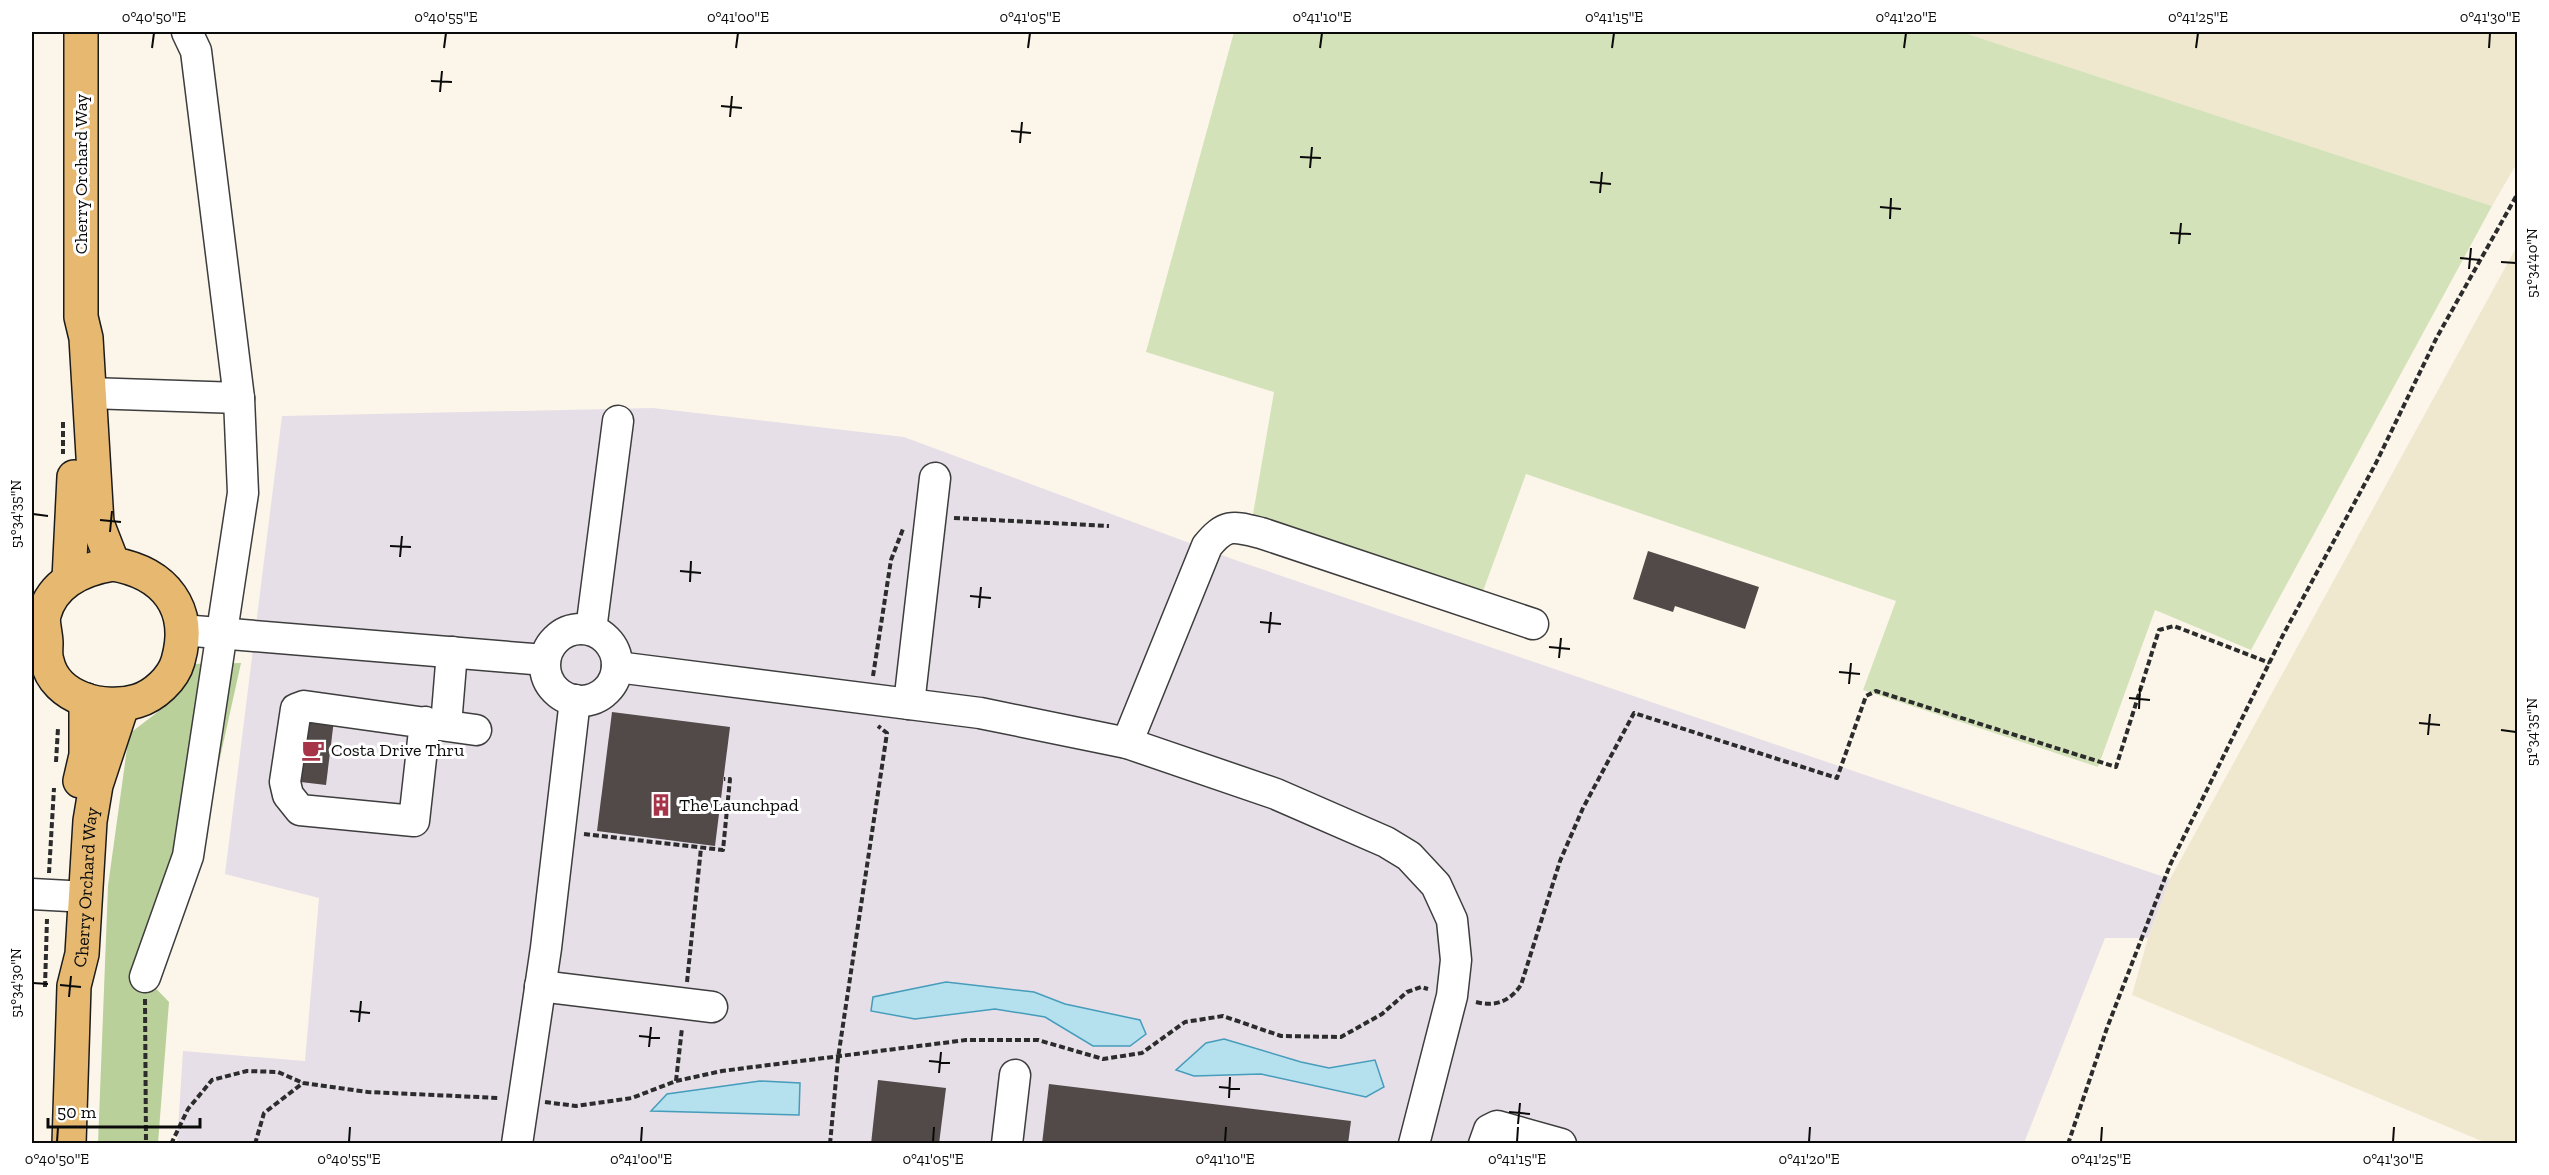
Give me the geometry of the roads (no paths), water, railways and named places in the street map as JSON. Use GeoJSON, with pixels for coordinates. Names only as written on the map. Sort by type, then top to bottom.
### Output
{"type":"FeatureCollection","features":[{"type":"Feature","properties":{"kind":"main road","name":"Cherry Orchard Way"},"geometry":{"type":"LineString","coordinates":[[81,32],[81,317],[86,338],[97,523],[113,564]]}},
{"type":"Feature","properties":{"kind":"main road","name":"Cherry Orchard Way"},"geometry":{"type":"LineString","coordinates":[[69,579],[74,523],[73,338],[81,317]]}},
{"type":"Feature","properties":{"kind":"main road"},"geometry":{"type":"LineString","coordinates":[[113,564],[136,568],[157,579],[172,597],[182,619],[183,643],[177,665],[164,685],[144,699],[122,706],[98,705],[76,696],[59,682],[46,662],[39,643],[44,616],[54,596],[69,579],[90,568],[113,564]]}},
{"type":"Feature","properties":{"kind":"main road"},"geometry":{"type":"LineString","coordinates":[[74,986],[68,954],[69,896],[73,825],[86,754],[87,700]]}},
{"type":"Feature","properties":{"kind":"main road","name":"Cherry Orchard Way"},"geometry":{"type":"LineString","coordinates":[[69,1143],[74,986],[82,954],[90,821],[96,785],[122,706]]}},
{"type":"Feature","properties":{"kind":"street"},"geometry":{"type":"LineString","coordinates":[[145,977],[189,856],[243,493],[239,398],[196,51],[187,32]]}},
{"type":"Feature","properties":{"kind":"street"},"geometry":{"type":"LineString","coordinates":[[89,393],[239,398]]}},
{"type":"Feature","properties":{"kind":"street"},"geometry":{"type":"LineString","coordinates":[[591,630],[618,421]]}},
{"type":"Feature","properties":{"kind":"street"},"geometry":{"type":"LineString","coordinates":[[909,704],[935,477]]}},
{"type":"Feature","properties":{"kind":"street"},"geometry":{"type":"LineString","coordinates":[[1126,743],[1207,546],[1220,531],[1233,526],[1261,533],[1533,624]]}},
{"type":"Feature","properties":{"kind":"street"},"geometry":{"type":"LineString","coordinates":[[182,630],[545,660]]}},
{"type":"Feature","properties":{"kind":"street"},"geometry":{"type":"LineString","coordinates":[[591,630],[610,644],[616,655],[617,667],[615,678],[600,696],[589,700],[575,700],[556,691],[549,682],[545,660],[549,648],[566,632],[591,630]]}},
{"type":"Feature","properties":{"kind":"street"},"geometry":{"type":"LineString","coordinates":[[452,652],[436,724],[414,821],[300,810],[288,795],[285,782],[296,709],[304,706],[379,717],[436,724],[476,730]]}},
{"type":"Feature","properties":{"kind":"street"},"geometry":{"type":"LineString","coordinates":[[617,667],[980,713],[1126,743],[1276,795],[1386,842],[1410,856],[1436,885],[1452,920],[1456,960],[1452,996],[1414,1143]]}},
{"type":"Feature","properties":{"kind":"street"},"geometry":{"type":"LineString","coordinates":[[517,1143],[540,986],[575,700]]}},
{"type":"Feature","properties":{"kind":"street"},"geometry":{"type":"LineString","coordinates":[[32,894],[69,896]]}},
{"type":"Feature","properties":{"kind":"street"},"geometry":{"type":"LineString","coordinates":[[540,986],[699,1005]]}},
{"type":"Feature","properties":{"kind":"street"},"geometry":{"type":"LineString","coordinates":[[1007,1143],[1016,1075]]}},
{"type":"Feature","properties":{"kind":"street"},"geometry":{"type":"LineString","coordinates":[[1484,1143],[1488,1130],[1497,1126],[1561,1143]]}},
{"type":"Feature","properties":{"kind":"water"},"geometry":{"type":"Polygon","coordinates":[[[946,982],[1034,992],[1065,1004],[1140,1020],[1146,1034],[1130,1046],[1093,1046],[1045,1017],[995,1009],[915,1019],[871,1011],[873,997],[946,982]]]}},
{"type":"Feature","properties":{"kind":"water"},"geometry":{"type":"Polygon","coordinates":[[[1224,1039],[1329,1068],[1375,1060],[1384,1087],[1366,1097],[1261,1074],[1194,1076],[1176,1070],[1206,1043],[1224,1039]]]}},
{"type":"Feature","properties":{"kind":"water"},"geometry":{"type":"Polygon","coordinates":[[[760,1081],[800,1083],[799,1115],[651,1111],[667,1094],[760,1081]]]}},
{"type":"Feature","properties":{"kind":"place","name":"Costa Drive Thru"},"geometry":{"type":"Point","coordinates":[313,750]}},
{"type":"Feature","properties":{"kind":"place","name":"The Launchpad"},"geometry":{"type":"Point","coordinates":[661,805]}}]}
